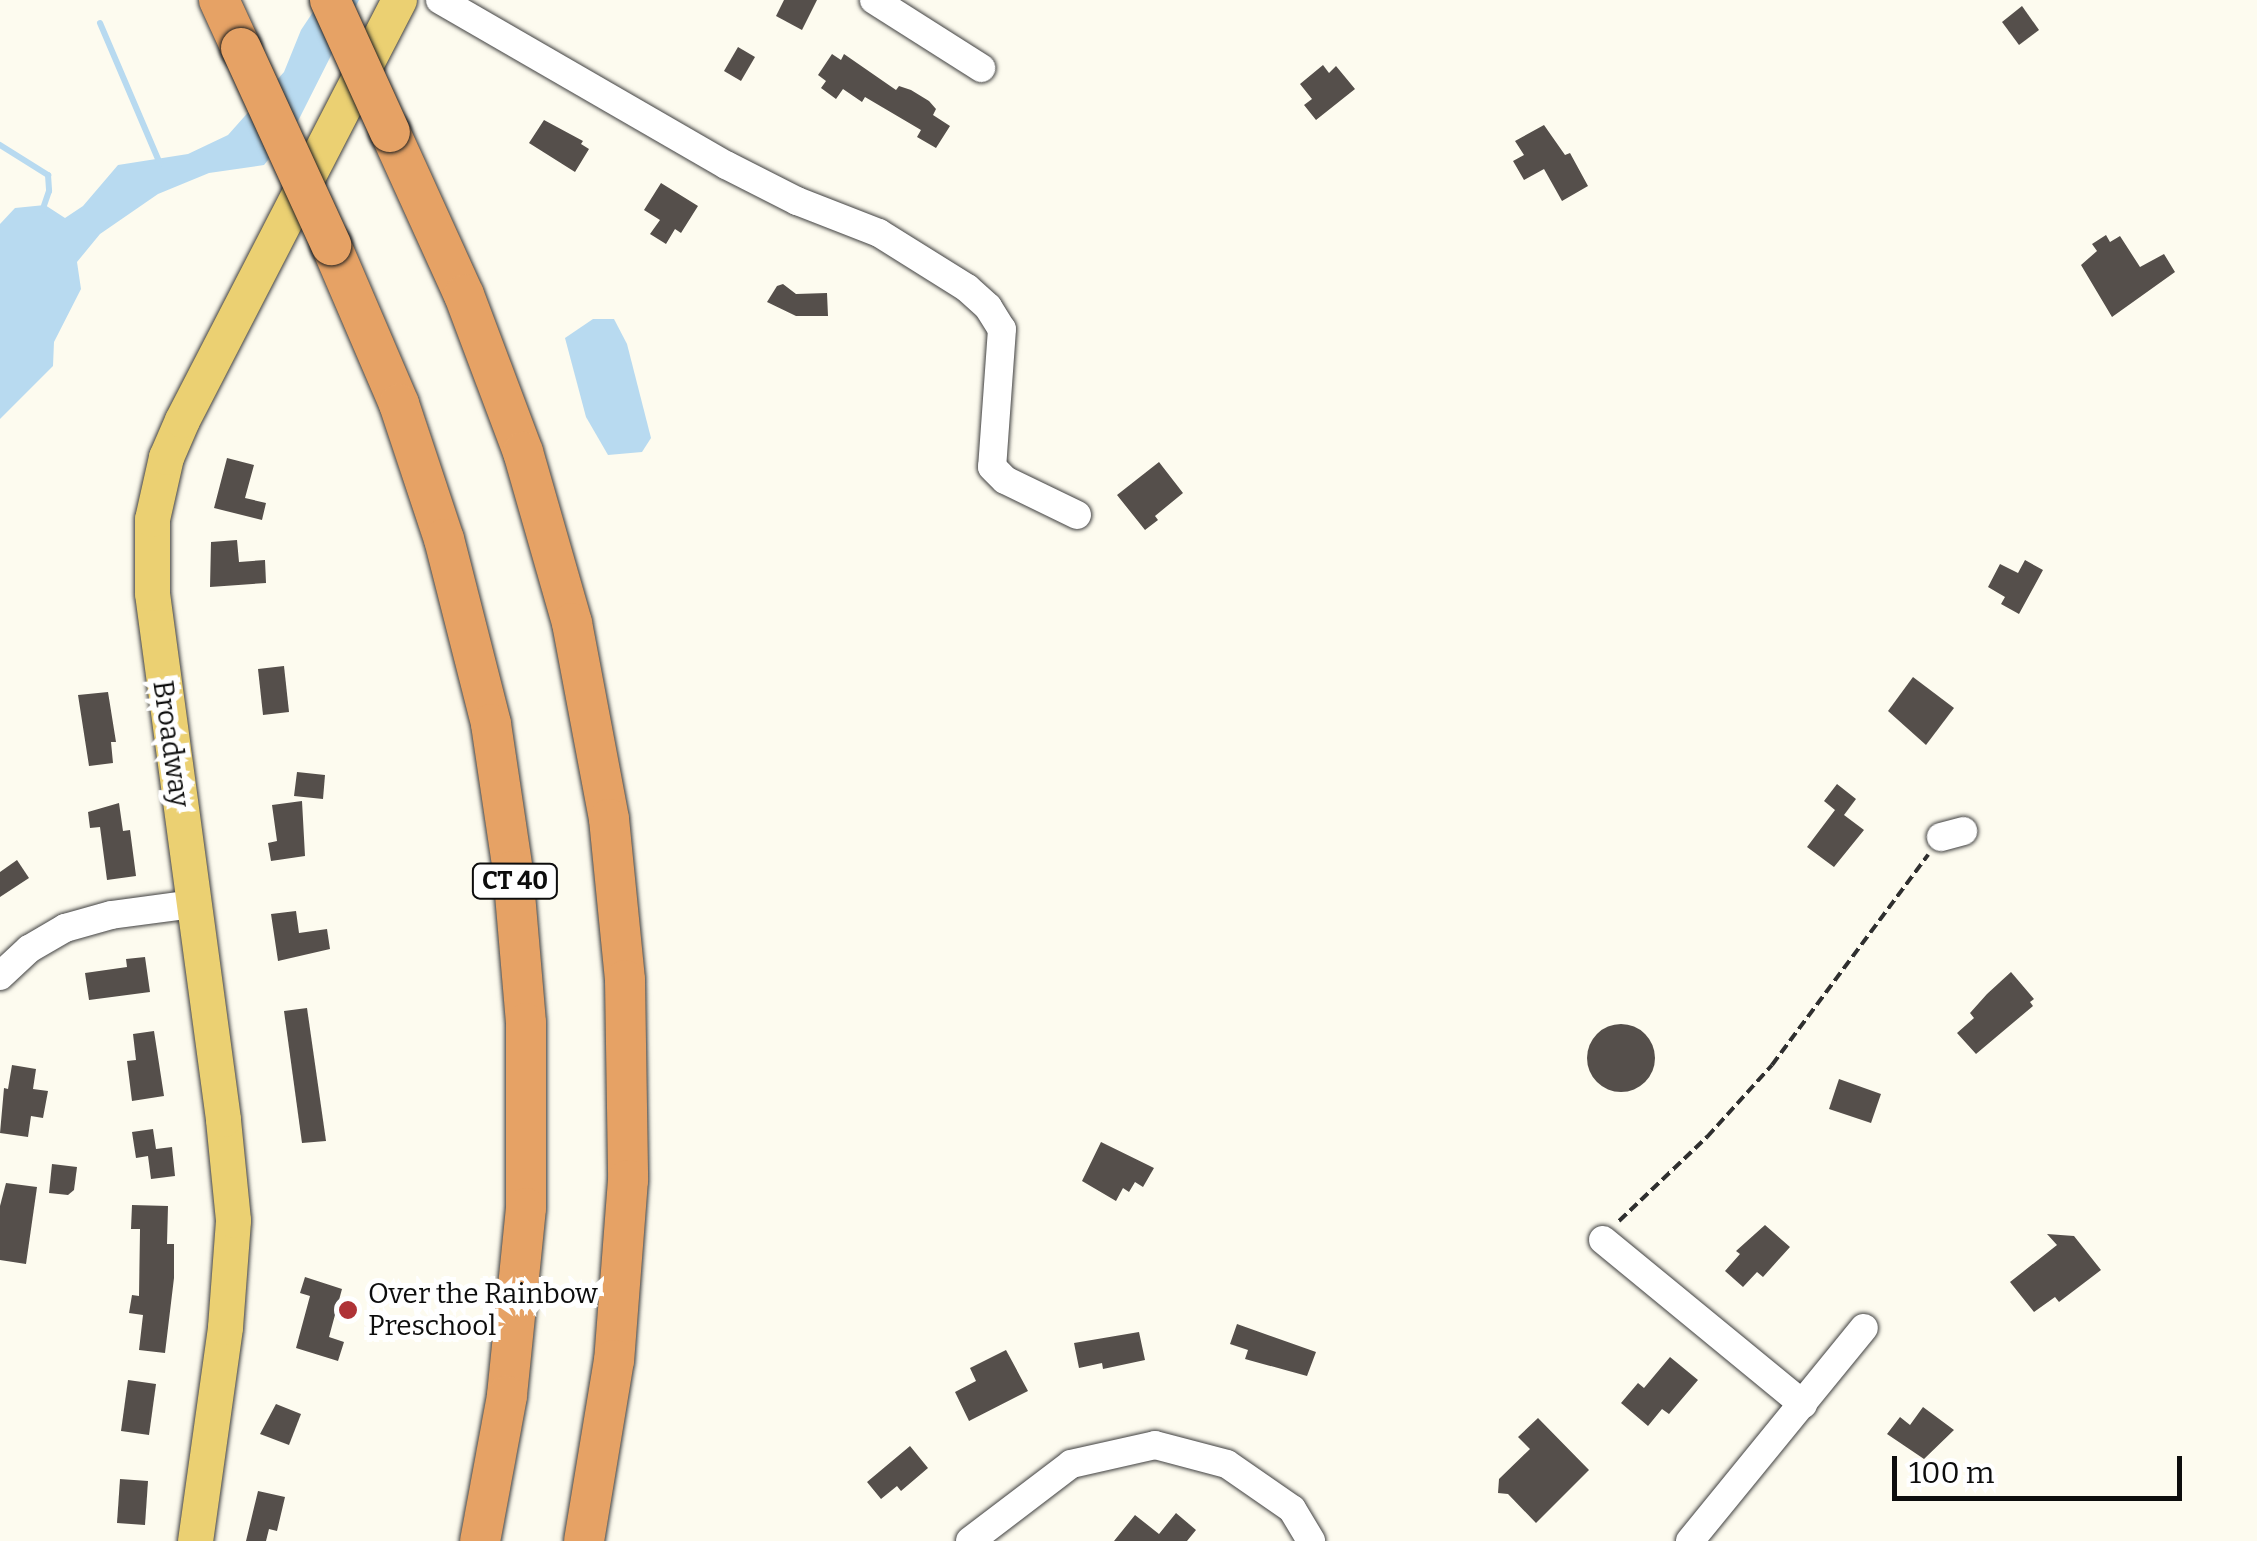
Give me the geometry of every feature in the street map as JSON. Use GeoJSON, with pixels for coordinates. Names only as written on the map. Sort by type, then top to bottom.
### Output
{"type":"FeatureCollection","features":[{"type":"Feature","properties":{"kind":"highway","name":"CT 40"},"geometry":{"type":"LineString","coordinates":[[219,0],[399,404],[444,539],[490,724],[514,871],[526,1023],[526,1208],[509,1381],[480,1541]]}},
{"type":"Feature","properties":{"kind":"highway"},"geometry":{"type":"LineString","coordinates":[[330,0],[470,308],[523,452],[572,623],[609,820],[627,1019],[628,1196],[614,1360],[584,1541]]}},
{"type":"Feature","properties":{"kind":"main road","name":"Broadway"},"geometry":{"type":"LineString","coordinates":[[195,1541],[225,1327],[232,1220],[224,1118],[152,593],[150,540],[157,488],[190,403],[399,0]]}},
{"type":"Feature","properties":{"kind":"street"},"geometry":{"type":"LineString","coordinates":[[440,0],[726,166],[796,201],[879,233],[966,288],[988,307],[1002,330],[992,467],[1005,480],[1077,515]]}},
{"type":"Feature","properties":{"kind":"street"},"geometry":{"type":"LineString","coordinates":[[874,0],[982,68]]}},
{"type":"Feature","properties":{"kind":"street"},"geometry":{"type":"LineString","coordinates":[[0,976],[28,950],[65,928],[111,915],[192,904]]}},
{"type":"Feature","properties":{"kind":"street"},"geometry":{"type":"LineString","coordinates":[[1603,1240],[1803,1404]]}},
{"type":"Feature","properties":{"kind":"street"},"geometry":{"type":"LineString","coordinates":[[1690,1541],[1864,1328]]}},
{"type":"Feature","properties":{"kind":"street"},"geometry":{"type":"LineString","coordinates":[[970,1541],[1072,1464],[1156,1444],[1227,1464],[1292,1509],[1312,1541]]}},
{"type":"Feature","properties":{"kind":"path"},"geometry":{"type":"LineString","coordinates":[[1603,1240],[1739,1104],[1952,834]]}},
{"type":"Feature","properties":{"kind":"water"},"geometry":{"type":"Polygon","coordinates":[[[321,0],[359,0],[295,127],[264,165],[209,173],[158,194],[100,234],[77,262],[81,289],[54,342],[53,366],[0,419],[0,224],[15,208],[45,205],[65,218],[83,206],[118,165],[188,154],[228,135],[284,72],[301,30],[321,0]]]}},
{"type":"Feature","properties":{"kind":"water"},"geometry":{"type":"Polygon","coordinates":[[[593,319],[614,319],[627,344],[651,438],[642,452],[608,455],[586,417],[565,338],[593,319]]]}},
{"type":"Feature","properties":{"kind":"building"},"geometry":{"type":"Polygon","coordinates":[[[784,0],[817,0],[802,30],[776,16],[784,0]]]}},
{"type":"Feature","properties":{"kind":"building"},"geometry":{"type":"Polygon","coordinates":[[[2022,6],[2039,30],[2019,45],[2002,22],[2022,6]]]}},
{"type":"Feature","properties":{"kind":"building"},"geometry":{"type":"Polygon","coordinates":[[[738,47],[755,57],[741,81],[724,71],[738,47]]]}},
{"type":"Feature","properties":{"kind":"building"},"geometry":{"type":"Polygon","coordinates":[[[832,54],[841,60],[844,54],[896,90],[899,86],[911,90],[929,101],[936,109],[933,115],[950,126],[936,148],[917,137],[921,130],[865,97],[862,102],[843,89],[836,99],[821,88],[826,81],[818,75],[832,54]]]}},
{"type":"Feature","properties":{"kind":"building"},"geometry":{"type":"Polygon","coordinates":[[[1323,65],[1329,73],[1336,66],[1355,89],[1316,120],[1304,105],[1312,99],[1300,84],[1323,65]]]}},
{"type":"Feature","properties":{"kind":"building"},"geometry":{"type":"Polygon","coordinates":[[[544,120],[583,141],[581,144],[589,149],[575,172],[529,143],[544,120]]]}},
{"type":"Feature","properties":{"kind":"building"},"geometry":{"type":"Polygon","coordinates":[[[1544,125],[1565,155],[1570,153],[1588,186],[1562,201],[1544,169],[1524,180],[1513,161],[1524,155],[1515,141],[1544,125]]]}},
{"type":"Feature","properties":{"kind":"building"},"geometry":{"type":"Polygon","coordinates":[[[661,183],[698,206],[681,233],[675,229],[666,244],[650,234],[660,220],[644,210],[661,183]]]}},
{"type":"Feature","properties":{"kind":"building"},"geometry":{"type":"Polygon","coordinates":[[[2106,235],[2110,242],[2120,236],[2140,267],[2164,254],[2175,272],[2112,317],[2081,265],[2097,251],[2092,244],[2106,235]]]}},
{"type":"Feature","properties":{"kind":"building"},"geometry":{"type":"Polygon","coordinates":[[[783,284],[796,294],[827,293],[828,316],[796,316],[767,302],[777,286],[783,284]]]}},
{"type":"Feature","properties":{"kind":"building"},"geometry":{"type":"Polygon","coordinates":[[[227,458],[254,465],[245,498],[266,503],[262,520],[214,508],[227,458]]]}},
{"type":"Feature","properties":{"kind":"building"},"geometry":{"type":"Polygon","coordinates":[[[1159,462],[1183,493],[1155,516],[1158,520],[1145,530],[1117,495],[1159,462]]]}},
{"type":"Feature","properties":{"kind":"building"},"geometry":{"type":"Polygon","coordinates":[[[237,540],[239,562],[265,560],[266,583],[210,587],[211,542],[237,540]]]}},
{"type":"Feature","properties":{"kind":"building"},"geometry":{"type":"Polygon","coordinates":[[[2025,560],[2043,570],[2019,614],[2001,604],[2005,597],[1988,587],[2000,564],[2018,573],[2025,560]]]}},
{"type":"Feature","properties":{"kind":"building"},"geometry":{"type":"Polygon","coordinates":[[[284,666],[289,712],[263,715],[258,669],[284,666]]]}},
{"type":"Feature","properties":{"kind":"building"},"geometry":{"type":"Polygon","coordinates":[[[1913,677],[1954,708],[1926,745],[1888,711],[1913,677]]]}},
{"type":"Feature","properties":{"kind":"building"},"geometry":{"type":"Polygon","coordinates":[[[108,692],[116,742],[111,742],[113,763],[89,766],[78,695],[108,692]]]}},
{"type":"Feature","properties":{"kind":"building"},"geometry":{"type":"Polygon","coordinates":[[[297,772],[325,775],[323,799],[294,796],[297,772]]]}},
{"type":"Feature","properties":{"kind":"building"},"geometry":{"type":"Polygon","coordinates":[[[1837,784],[1856,799],[1844,815],[1864,830],[1834,867],[1807,847],[1835,810],[1824,801],[1837,784]]]}},
{"type":"Feature","properties":{"kind":"building"},"geometry":{"type":"Polygon","coordinates":[[[302,801],[305,856],[271,861],[268,843],[277,841],[272,805],[302,801]]]}},
{"type":"Feature","properties":{"kind":"building"},"geometry":{"type":"Polygon","coordinates":[[[119,803],[123,831],[130,830],[136,876],[107,880],[100,827],[90,828],[88,812],[119,803]]]}},
{"type":"Feature","properties":{"kind":"building"},"geometry":{"type":"Polygon","coordinates":[[[17,860],[29,878],[0,897],[0,872],[17,860]]]}},
{"type":"Feature","properties":{"kind":"building"},"geometry":{"type":"Polygon","coordinates":[[[296,911],[299,933],[327,929],[330,949],[278,961],[271,914],[296,911]]]}},
{"type":"Feature","properties":{"kind":"building"},"geometry":{"type":"Polygon","coordinates":[[[145,957],[150,992],[89,1000],[85,973],[127,967],[126,959],[145,957]]]}},
{"type":"Feature","properties":{"kind":"building"},"geometry":{"type":"Polygon","coordinates":[[[2011,972],[2034,999],[2030,1002],[2033,1006],[1976,1054],[1957,1033],[1974,1018],[1970,1013],[2011,972]]]}},
{"type":"Feature","properties":{"kind":"building"},"geometry":{"type":"Polygon","coordinates":[[[307,1008],[326,1141],[302,1143],[284,1011],[307,1008]]]}},
{"type":"Feature","properties":{"kind":"building"},"geometry":{"type":"Polygon","coordinates":[[[1621,1024],[1645,1034],[1655,1058],[1645,1082],[1621,1092],[1597,1082],[1587,1058],[1597,1034],[1621,1024]]]}},
{"type":"Feature","properties":{"kind":"building"},"geometry":{"type":"Polygon","coordinates":[[[154,1031],[164,1096],[132,1101],[127,1061],[136,1060],[133,1034],[154,1031]]]}},
{"type":"Feature","properties":{"kind":"building"},"geometry":{"type":"Polygon","coordinates":[[[12,1065],[36,1069],[33,1089],[48,1091],[43,1118],[31,1116],[28,1137],[0,1133],[4,1088],[8,1089],[12,1065]]]}},
{"type":"Feature","properties":{"kind":"building"},"geometry":{"type":"Polygon","coordinates":[[[1839,1079],[1881,1094],[1871,1123],[1829,1109],[1839,1079]]]}},
{"type":"Feature","properties":{"kind":"building"},"geometry":{"type":"Polygon","coordinates":[[[153,1129],[156,1149],[172,1147],[175,1176],[151,1179],[148,1156],[136,1158],[132,1132],[153,1129]]]}},
{"type":"Feature","properties":{"kind":"building"},"geometry":{"type":"Polygon","coordinates":[[[1101,1142],[1154,1168],[1143,1187],[1135,1182],[1129,1192],[1123,1188],[1116,1201],[1082,1181],[1101,1142]]]}},
{"type":"Feature","properties":{"kind":"building"},"geometry":{"type":"Polygon","coordinates":[[[52,1164],[77,1167],[74,1190],[68,1195],[49,1193],[52,1164]]]}},
{"type":"Feature","properties":{"kind":"building"},"geometry":{"type":"Polygon","coordinates":[[[6,1183],[37,1187],[26,1264],[0,1260],[0,1206],[6,1183]]]}},
{"type":"Feature","properties":{"kind":"building"},"geometry":{"type":"Polygon","coordinates":[[[132,1205],[168,1206],[167,1244],[174,1244],[174,1278],[165,1353],[139,1350],[143,1315],[129,1313],[132,1295],[139,1296],[140,1229],[131,1229],[132,1205]]]}},
{"type":"Feature","properties":{"kind":"building"},"geometry":{"type":"Polygon","coordinates":[[[1765,1225],[1790,1247],[1763,1277],[1757,1272],[1743,1287],[1725,1271],[1740,1254],[1736,1251],[1765,1225]]]}},
{"type":"Feature","properties":{"kind":"building"},"geometry":{"type":"Polygon","coordinates":[[[2047,1234],[2074,1236],[2101,1270],[2059,1302],[2055,1297],[2034,1312],[2010,1282],[2057,1245],[2047,1234]]]}},
{"type":"Feature","properties":{"kind":"building"},"geometry":{"type":"Polygon","coordinates":[[[305,1277],[342,1289],[329,1337],[344,1342],[338,1361],[296,1348],[310,1296],[300,1293],[305,1277]]]}},
{"type":"Feature","properties":{"kind":"building"},"geometry":{"type":"Polygon","coordinates":[[[1237,1324],[1316,1352],[1307,1376],[1245,1359],[1248,1350],[1230,1344],[1237,1324]]]}},
{"type":"Feature","properties":{"kind":"building"},"geometry":{"type":"Polygon","coordinates":[[[1139,1332],[1145,1360],[1103,1369],[1102,1363],[1079,1368],[1074,1343],[1139,1332]]]}},
{"type":"Feature","properties":{"kind":"building"},"geometry":{"type":"Polygon","coordinates":[[[1006,1350],[1028,1391],[969,1421],[955,1392],[976,1381],[970,1368],[1006,1350]]]}},
{"type":"Feature","properties":{"kind":"building"},"geometry":{"type":"Polygon","coordinates":[[[1670,1357],[1698,1380],[1669,1414],[1662,1409],[1648,1426],[1621,1403],[1638,1383],[1644,1388],[1670,1357]]]}},
{"type":"Feature","properties":{"kind":"building"},"geometry":{"type":"Polygon","coordinates":[[[128,1380],[156,1384],[149,1435],[121,1431],[128,1380]]]}},
{"type":"Feature","properties":{"kind":"building"},"geometry":{"type":"Polygon","coordinates":[[[276,1404],[301,1414],[289,1445],[260,1434],[276,1404]]]}},
{"type":"Feature","properties":{"kind":"building"},"geometry":{"type":"Polygon","coordinates":[[[1923,1407],[1954,1430],[1924,1459],[1887,1434],[1900,1417],[1910,1425],[1923,1407]]]}},
{"type":"Feature","properties":{"kind":"building"},"geometry":{"type":"Polygon","coordinates":[[[1538,1418],[1589,1470],[1536,1523],[1508,1494],[1498,1493],[1499,1479],[1530,1449],[1518,1437],[1538,1418]]]}},
{"type":"Feature","properties":{"kind":"building"},"geometry":{"type":"Polygon","coordinates":[[[910,1446],[928,1468],[901,1491],[897,1486],[881,1499],[867,1482],[910,1446]]]}},
{"type":"Feature","properties":{"kind":"building"},"geometry":{"type":"Polygon","coordinates":[[[120,1479],[148,1481],[145,1525],[117,1523],[120,1479]]]}},
{"type":"Feature","properties":{"kind":"building"},"geometry":{"type":"Polygon","coordinates":[[[258,1491],[285,1497],[277,1531],[269,1529],[266,1541],[246,1541],[258,1491]]]}},
{"type":"Feature","properties":{"kind":"building"},"geometry":{"type":"Polygon","coordinates":[[[1176,1513],[1196,1530],[1187,1541],[1114,1541],[1135,1515],[1159,1534],[1176,1513]]]}},
{"type":"Feature","properties":{"kind":"waterway"},"geometry":{"type":"LineString","coordinates":[[100,23],[160,164]]}},
{"type":"Feature","properties":{"kind":"waterway"},"geometry":{"type":"LineString","coordinates":[[0,145],[48,175],[49,191],[42,211]]}},
{"type":"Feature","properties":{"kind":"place","name":"Over the Rainbow Preschool"},"geometry":{"type":"Point","coordinates":[348,1310]}}]}
